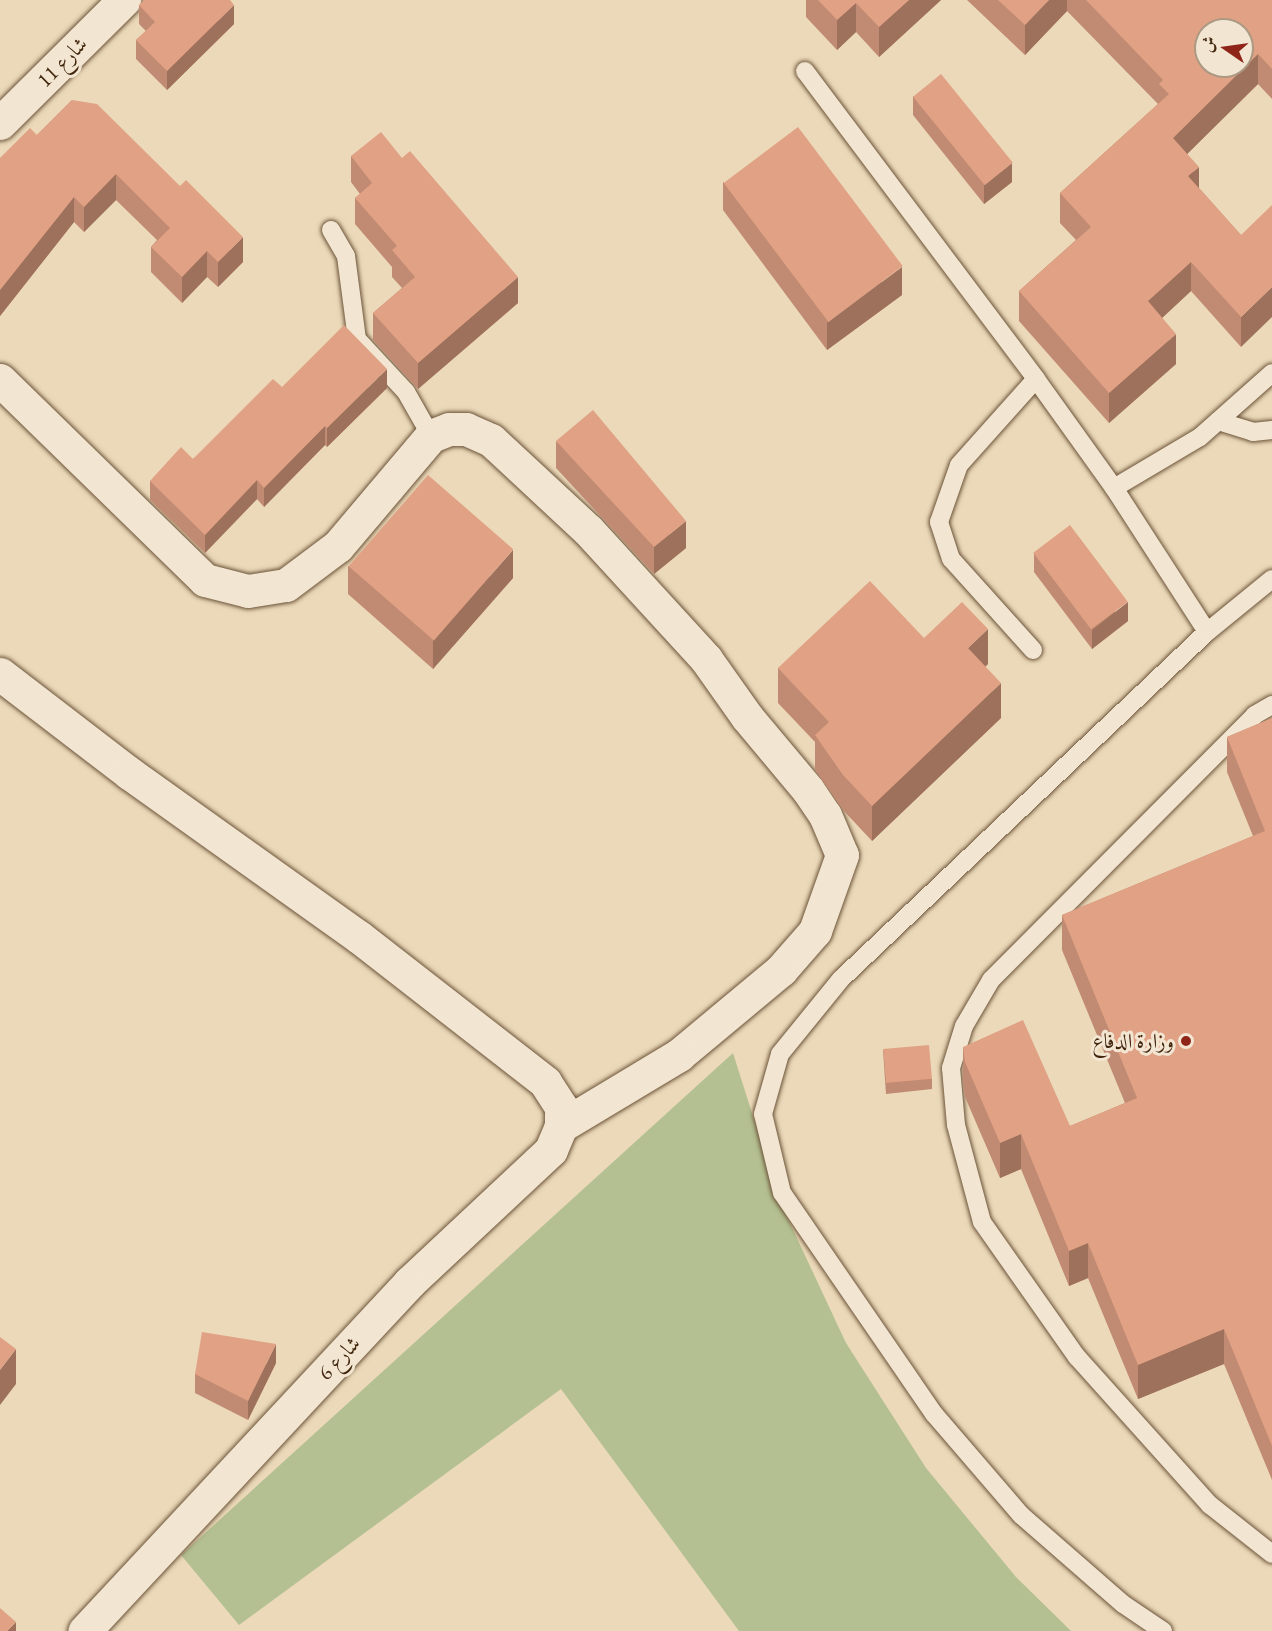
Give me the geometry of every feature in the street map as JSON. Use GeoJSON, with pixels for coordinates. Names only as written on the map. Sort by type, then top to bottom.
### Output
{"type":"FeatureCollection","features":[{"type":"Feature","properties":{"kind":"street","name":"شارع 11"},"geometry":{"type":"LineString","coordinates":[[0,123],[124,0]]}},
{"type":"Feature","properties":{"kind":"street"},"geometry":{"type":"LineString","coordinates":[[0,380],[205,580],[248,591],[286,585],[338,546],[430,436],[449,429],[466,429],[491,440],[588,530],[706,659],[747,717],[808,790],[825,815],[842,855],[815,931],[781,969],[679,1055],[561,1126]]}},
{"type":"Feature","properties":{"kind":"street"},"geometry":{"type":"LineString","coordinates":[[0,674],[129,773],[360,937],[545,1082],[561,1107],[561,1126]]}},
{"type":"Feature","properties":{"kind":"street","name":"شارع 6"},"geometry":{"type":"LineString","coordinates":[[84,1631],[409,1283],[551,1150],[561,1126]]}},
{"type":"Feature","properties":{"kind":"lane"},"geometry":{"type":"LineString","coordinates":[[805,71],[1036,379],[1114,488],[1207,632]]}},
{"type":"Feature","properties":{"kind":"lane"},"geometry":{"type":"LineString","coordinates":[[331,230],[346,255],[357,339],[406,392],[430,436]]}},
{"type":"Feature","properties":{"kind":"lane"},"geometry":{"type":"LineString","coordinates":[[1114,488],[1200,438],[1272,373]]}},
{"type":"Feature","properties":{"kind":"lane"},"geometry":{"type":"LineString","coordinates":[[1033,650],[951,559],[939,522],[959,465],[1036,379]]}},
{"type":"Feature","properties":{"kind":"lane"},"geometry":{"type":"LineString","coordinates":[[1218,422],[1253,432],[1272,430]]}},
{"type":"Feature","properties":{"kind":"lane"},"geometry":{"type":"LineString","coordinates":[[1163,1631],[1123,1604],[1021,1515],[934,1414],[782,1193],[763,1114],[780,1054],[841,979],[1207,632],[1272,579]]}},
{"type":"Feature","properties":{"kind":"lane"},"geometry":{"type":"LineString","coordinates":[[1272,705],[1255,715],[991,980],[964,1026],[951,1068],[956,1125],[982,1222],[1077,1357],[1210,1505],[1272,1554]]}},
{"type":"Feature","properties":{"kind":"green space"},"geometry":{"type":"Polygon","coordinates":[[[733,1053],[780,1202],[846,1343],[926,1468],[1016,1577],[1071,1631],[739,1631],[561,1389],[239,1625],[181,1555],[733,1053]]]}},
{"type":"Feature","properties":{"kind":"building"},"geometry":{"type":"Polygon","coordinates":[[[144,0],[230,0],[234,5],[167,71],[136,40],[155,22],[139,5],[144,0]]]}},
{"type":"Feature","properties":{"kind":"building"},"geometry":{"type":"Polygon","coordinates":[[[818,0],[909,0],[879,27],[856,3],[837,20],[818,0]]]}},
{"type":"Feature","properties":{"kind":"building"},"geometry":{"type":"Polygon","coordinates":[[[998,0],[1049,0],[1025,25],[998,0]]]}},
{"type":"Feature","properties":{"kind":"building"},"geometry":{"type":"Polygon","coordinates":[[[1086,0],[1272,0],[1272,69],[1258,54],[1254,58],[1254,18],[1194,18],[1194,78],[1234,78],[1173,138],[1199,167],[1188,176],[1241,235],[1272,205],[1272,287],[1241,317],[1191,262],[1148,301],[1176,334],[1109,393],[1019,291],[1091,227],[1060,193],[1169,94],[1159,84],[1163,80],[1086,0]]]}},
{"type":"Feature","properties":{"kind":"building"},"geometry":{"type":"Polygon","coordinates":[[[941,74],[1013,163],[985,185],[913,97],[941,74]]]}},
{"type":"Feature","properties":{"kind":"building"},"geometry":{"type":"Polygon","coordinates":[[[72,100],[97,104],[180,186],[186,180],[243,237],[218,262],[207,251],[182,277],[151,247],[170,228],[116,174],[84,207],[74,197],[0,290],[0,158],[30,128],[37,135],[72,100]]]}},
{"type":"Feature","properties":{"kind":"building"},"geometry":{"type":"Polygon","coordinates":[[[798,127],[903,266],[828,322],[724,183],[798,127]]]}},
{"type":"Feature","properties":{"kind":"building"},"geometry":{"type":"Polygon","coordinates":[[[381,132],[402,158],[410,151],[518,277],[418,363],[373,313],[415,277],[392,250],[397,246],[355,198],[372,183],[351,156],[381,132]]]}},
{"type":"Feature","properties":{"kind":"building"},"geometry":{"type":"Polygon","coordinates":[[[344,325],[387,369],[327,428],[325,426],[264,488],[257,480],[205,535],[150,481],[181,447],[193,459],[273,379],[282,387],[344,325]]]}},
{"type":"Feature","properties":{"kind":"building"},"geometry":{"type":"Polygon","coordinates":[[[593,410],[686,521],[654,547],[556,441],[593,410]]]}},
{"type":"Feature","properties":{"kind":"building"},"geometry":{"type":"Polygon","coordinates":[[[428,475],[513,549],[434,640],[349,566],[428,475]]]}},
{"type":"Feature","properties":{"kind":"building"},"geometry":{"type":"Polygon","coordinates":[[[1070,525],[1128,602],[1091,629],[1033,553],[1070,525]]]}},
{"type":"Feature","properties":{"kind":"building"},"geometry":{"type":"Polygon","coordinates":[[[870,581],[924,638],[962,602],[988,629],[968,648],[1001,683],[872,806],[843,775],[815,735],[829,722],[778,668],[870,581]]]}},
{"type":"Feature","properties":{"kind":"building","name":"وزارة الدفاع"},"geometry":{"type":"Polygon","coordinates":[[[1272,718],[1272,1446],[1224,1329],[1138,1365],[1088,1243],[1069,1251],[1021,1134],[1000,1143],[965,1062],[963,1047],[1023,1020],[1070,1126],[1137,1098],[1062,915],[1265,831],[1227,737],[1272,718]]]}},
{"type":"Feature","properties":{"kind":"building"},"geometry":{"type":"Polygon","coordinates":[[[929,1045],[932,1079],[886,1083],[883,1049],[929,1045]]]}},
{"type":"Feature","properties":{"kind":"building"},"geometry":{"type":"Polygon","coordinates":[[[202,1332],[276,1344],[248,1401],[195,1374],[202,1332]]]}},
{"type":"Feature","properties":{"kind":"building"},"geometry":{"type":"Polygon","coordinates":[[[0,1337],[16,1349],[0,1370],[0,1337]]]}},
{"type":"Feature","properties":{"kind":"building"},"geometry":{"type":"Polygon","coordinates":[[[0,1608],[16,1622],[7,1631],[0,1631],[0,1608]]]}},
{"type":"Feature","properties":{"kind":"place","name":"وزارة الدفاع"},"geometry":{"type":"Point","coordinates":[1186,1041]}}]}
